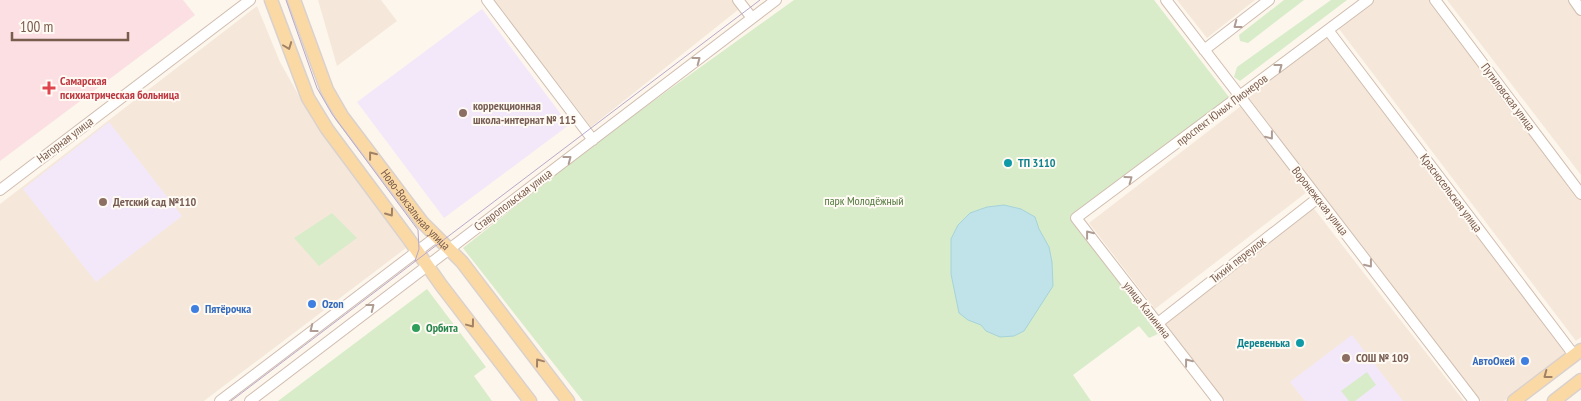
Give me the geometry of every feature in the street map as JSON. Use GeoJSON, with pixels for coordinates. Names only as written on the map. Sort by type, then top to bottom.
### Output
{"type":"FeatureCollection","features":[{"type":"Feature","properties":{"kind":"main road","name":"Ново-Вокзальная улица"},"geometry":{"type":"LineString","coordinates":[[271,0],[308,98],[327,129],[530,401]]}},
{"type":"Feature","properties":{"kind":"main road","name":"Ново-Вокзальная улица"},"geometry":{"type":"LineString","coordinates":[[294,0],[327,90],[342,116],[422,222],[462,262],[568,401]]}},
{"type":"Feature","properties":{"kind":"main road"},"geometry":{"type":"LineString","coordinates":[[1514,401],[1577,352]]}},
{"type":"Feature","properties":{"kind":"main road"},"geometry":{"type":"LineString","coordinates":[[1554,401],[1581,380]]}},
{"type":"Feature","properties":{"kind":"street","name":"Нагорная улица"},"geometry":{"type":"LineString","coordinates":[[0,190],[250,0]]}},
{"type":"Feature","properties":{"kind":"street"},"geometry":{"type":"LineString","coordinates":[[487,0],[593,140]]}},
{"type":"Feature","properties":{"kind":"street"},"geometry":{"type":"LineString","coordinates":[[738,0],[752,18]]}},
{"type":"Feature","properties":{"kind":"street","name":"Ставропольская улица"},"geometry":{"type":"LineString","coordinates":[[250,401],[776,0]]}},
{"type":"Feature","properties":{"kind":"street","name":"Воронежская улица"},"geometry":{"type":"LineString","coordinates":[[1166,0],[1474,401]]}},
{"type":"Feature","properties":{"kind":"street"},"geometry":{"type":"LineString","coordinates":[[1204,50],[1269,0]]}},
{"type":"Feature","properties":{"kind":"street","name":"проспект Юных Пионеров"},"geometry":{"type":"LineString","coordinates":[[1076,218],[1368,0]]}},
{"type":"Feature","properties":{"kind":"street","name":"Путиловская улица"},"geometry":{"type":"LineString","coordinates":[[1435,0],[1581,194]]}},
{"type":"Feature","properties":{"kind":"street"},"geometry":{"type":"LineString","coordinates":[[1574,0],[1581,10]]}},
{"type":"Feature","properties":{"kind":"street","name":"Красносельская улица"},"geometry":{"type":"LineString","coordinates":[[1328,30],[1577,352]]}},
{"type":"Feature","properties":{"kind":"street","name":"Тихий переулок"},"geometry":{"type":"LineString","coordinates":[[1158,323],[1318,198]]}},
{"type":"Feature","properties":{"kind":"street","name":"улица Калинина"},"geometry":{"type":"LineString","coordinates":[[1076,218],[1218,401]]}},
{"type":"Feature","properties":{"kind":"street"},"geometry":{"type":"LineString","coordinates":[[220,401],[436,237]]}},
{"type":"Feature","properties":{"kind":"shaded area","name":"Самарская психиатрическая больница"},"geometry":{"type":"Polygon","coordinates":[[[0,0],[183,0],[195,15],[0,161],[0,0]]]}},
{"type":"Feature","properties":{"kind":"shaded area"},"geometry":{"type":"Polygon","coordinates":[[[318,0],[381,0],[397,21],[337,66],[318,0]]]}},
{"type":"Feature","properties":{"kind":"shaded area"},"geometry":{"type":"Polygon","coordinates":[[[494,0],[733,0],[739,9],[591,127],[494,0]]]}},
{"type":"Feature","properties":{"kind":"shaded area"},"geometry":{"type":"Polygon","coordinates":[[[1177,0],[1255,0],[1207,38],[1177,0]]]}},
{"type":"Feature","properties":{"kind":"shaded area"},"geometry":{"type":"Polygon","coordinates":[[[1361,0],[1431,0],[1581,197],[1581,337],[1576,341],[1333,21],[1361,0]]]}},
{"type":"Feature","properties":{"kind":"shaded area"},"geometry":{"type":"Polygon","coordinates":[[[1447,0],[1568,0],[1581,17],[1581,175],[1447,0]]]}},
{"type":"Feature","properties":{"kind":"shaded area"},"geometry":{"type":"Polygon","coordinates":[[[257,6],[280,62],[312,119],[406,248],[204,401],[0,401],[0,204],[257,6]]]}},
{"type":"Feature","properties":{"kind":"shaded area","name":"коррекционная школа-интернат № 115"},"geometry":{"type":"Polygon","coordinates":[[[482,9],[569,125],[444,218],[357,102],[482,9]]]}},
{"type":"Feature","properties":{"kind":"shaded area"},"geometry":{"type":"Polygon","coordinates":[[[1326,31],[1567,354],[1504,401],[1481,401],[1244,92],[1326,31]]]}},
{"type":"Feature","properties":{"kind":"shaded area"},"geometry":{"type":"Polygon","coordinates":[[[1241,106],[1307,192],[1155,309],[1089,223],[1241,106]]]}},
{"type":"Feature","properties":{"kind":"shaded area","name":"Детский сад №110"},"geometry":{"type":"Polygon","coordinates":[[[109,122],[182,216],[96,282],[23,189],[109,122]]]}},
{"type":"Feature","properties":{"kind":"shaded area"},"geometry":{"type":"Polygon","coordinates":[[[1312,206],[1464,401],[1225,401],[1163,322],[1312,206]]]}},
{"type":"Feature","properties":{"kind":"shaded area","name":"СОШ № 109"},"geometry":{"type":"Polygon","coordinates":[[[1352,335],[1403,401],[1305,401],[1290,382],[1352,335]]]}},
{"type":"Feature","properties":{"kind":"green space","name":"парк Молодёжный"},"geometry":{"type":"Polygon","coordinates":[[[794,0],[1154,0],[1232,101],[1070,217],[1158,334],[1149,338],[1139,326],[1073,375],[1091,401],[583,401],[463,248],[599,140],[794,0]]]}},
{"type":"Feature","properties":{"kind":"green space"},"geometry":{"type":"Polygon","coordinates":[[[1284,0],[1304,0],[1248,43],[1240,41],[1239,35],[1284,0]]]}},
{"type":"Feature","properties":{"kind":"green space"},"geometry":{"type":"Polygon","coordinates":[[[1331,0],[1347,0],[1240,81],[1234,77],[1237,67],[1331,0]]]}},
{"type":"Feature","properties":{"kind":"green space"},"geometry":{"type":"Polygon","coordinates":[[[332,213],[357,238],[319,266],[294,238],[332,213]]]}},
{"type":"Feature","properties":{"kind":"green space","name":"Орбита"},"geometry":{"type":"Polygon","coordinates":[[[427,289],[486,367],[474,376],[492,401],[278,401],[427,289]]]}},
{"type":"Feature","properties":{"kind":"green space"},"geometry":{"type":"Polygon","coordinates":[[[1367,372],[1376,385],[1355,401],[1349,401],[1341,391],[1367,372]]]}},
{"type":"Feature","properties":{"kind":"water"},"geometry":{"type":"Polygon","coordinates":[[[1004,205],[1021,209],[1035,217],[1049,247],[1053,286],[1024,331],[1014,336],[1000,337],[986,331],[981,325],[968,320],[959,313],[951,274],[951,239],[958,225],[970,213],[987,207],[1004,205]]]}},
{"type":"Feature","properties":{"kind":"tram line"},"geometry":{"type":"LineString","coordinates":[[286,0],[317,88],[332,114],[418,230],[419,249],[415,261]]}},
{"type":"Feature","properties":{"kind":"tram line"},"geometry":{"type":"LineString","coordinates":[[231,401],[760,0]]}},
{"type":"Feature","properties":{"kind":"place","name":"Самарская психиатрическая больница"},"geometry":{"type":"Point","coordinates":[49,88]}},
{"type":"Feature","properties":{"kind":"place","name":"коррекционная школа-интернат № 115"},"geometry":{"type":"Point","coordinates":[463,113]}},
{"type":"Feature","properties":{"kind":"place","name":"ТП 3110"},"geometry":{"type":"Point","coordinates":[1008,163]}},
{"type":"Feature","properties":{"kind":"place","name":"Детский сад №110"},"geometry":{"type":"Point","coordinates":[103,202]}},
{"type":"Feature","properties":{"kind":"place","name":"Ozon"},"geometry":{"type":"Point","coordinates":[312,304]}},
{"type":"Feature","properties":{"kind":"place","name":"Пятёрочка"},"geometry":{"type":"Point","coordinates":[195,309]}},
{"type":"Feature","properties":{"kind":"place","name":"Орбита"},"geometry":{"type":"Point","coordinates":[416,328]}},
{"type":"Feature","properties":{"kind":"place","name":"Деревенька"},"geometry":{"type":"Point","coordinates":[1300,343]}},
{"type":"Feature","properties":{"kind":"place","name":"СОШ № 109"},"geometry":{"type":"Point","coordinates":[1346,358]}},
{"type":"Feature","properties":{"kind":"place","name":"АвтоОкей"},"geometry":{"type":"Point","coordinates":[1525,361]}}]}
